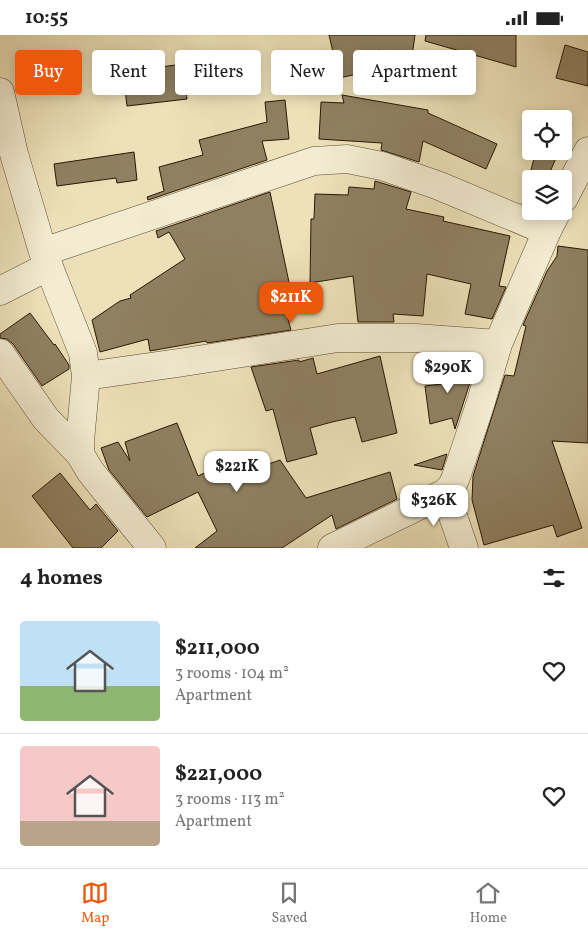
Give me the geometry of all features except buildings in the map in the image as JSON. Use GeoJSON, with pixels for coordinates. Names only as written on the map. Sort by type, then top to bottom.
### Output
{"type":"FeatureCollection","features":[{"type":"Feature","properties":{"kind":"street"},"geometry":{"type":"LineString","coordinates":[[0,92],[14,154],[46,259],[83,353],[86,376],[80,454]]}},
{"type":"Feature","properties":{"kind":"street"},"geometry":{"type":"LineString","coordinates":[[572,182],[588,151]]}},
{"type":"Feature","properties":{"kind":"street"},"geometry":{"type":"LineString","coordinates":[[0,291],[46,259],[314,161],[347,159],[382,166],[552,221],[498,344],[480,405],[452,486],[445,493],[332,548]]}},
{"type":"Feature","properties":{"kind":"street"},"geometry":{"type":"LineString","coordinates":[[86,376],[338,338],[416,338],[498,344]]}},
{"type":"Feature","properties":{"kind":"street"},"geometry":{"type":"LineString","coordinates":[[0,353],[46,419],[80,454],[90,471],[152,548]]}},
{"type":"Feature","properties":{"kind":"street"},"geometry":{"type":"LineString","coordinates":[[445,493],[464,548]]}}]}
